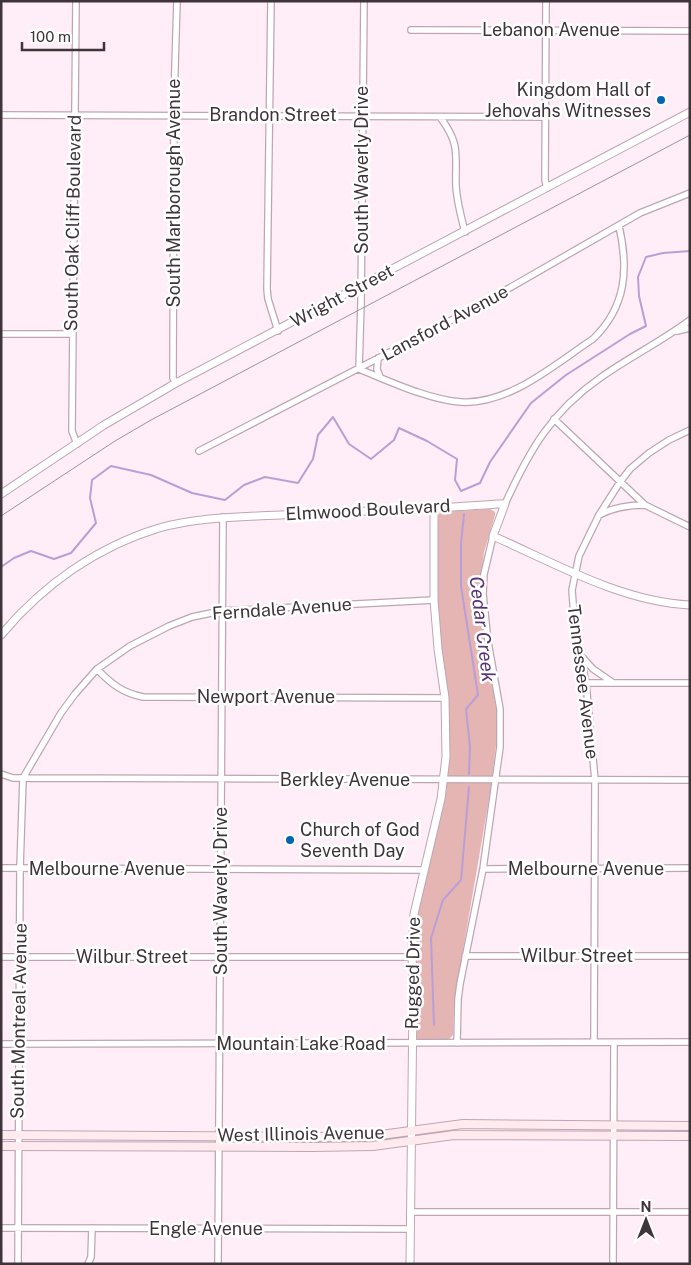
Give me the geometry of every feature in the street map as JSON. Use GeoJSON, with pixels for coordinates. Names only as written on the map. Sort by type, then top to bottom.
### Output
{"type":"FeatureCollection","features":[{"type":"Feature","properties":{"kind":"main road","name":"West Illinois Avenue"},"geometry":{"type":"LineString","coordinates":[[1,1135],[312,1137],[373,1136],[463,1124],[690,1126]]}},
{"type":"Feature","properties":{"kind":"main road"},"geometry":{"type":"LineString","coordinates":[[512,1124],[513,1135]]}},
{"type":"Feature","properties":{"kind":"main road","name":"West Illinois Avenue"},"geometry":{"type":"LineString","coordinates":[[1,1146],[312,1147],[373,1146],[454,1135],[690,1136]]}},
{"type":"Feature","properties":{"kind":"main road"},"geometry":{"type":"LineString","coordinates":[[119,1136],[119,1146]]}},
{"type":"Feature","properties":{"kind":"main road"},"geometry":{"type":"LineString","coordinates":[[312,1137],[312,1147]]}},
{"type":"Feature","properties":{"kind":"street","name":"South Oak Cliff Boulevard"},"geometry":{"type":"LineString","coordinates":[[76,1],[72,431],[77,444]]}},
{"type":"Feature","properties":{"kind":"street","name":"South Marlborough Avenue"},"geometry":{"type":"LineString","coordinates":[[176,383],[173,378],[177,1]]}},
{"type":"Feature","properties":{"kind":"street"},"geometry":{"type":"LineString","coordinates":[[270,1],[267,289],[268,299],[278,331]]}},
{"type":"Feature","properties":{"kind":"street","name":"South Waverly Drive"},"geometry":{"type":"LineString","coordinates":[[359,369],[364,1]]}},
{"type":"Feature","properties":{"kind":"street"},"geometry":{"type":"LineString","coordinates":[[546,1],[545,180],[547,188]]}},
{"type":"Feature","properties":{"kind":"street","name":"Lebanon Avenue"},"geometry":{"type":"LineString","coordinates":[[411,30],[690,31]]}},
{"type":"Feature","properties":{"kind":"street","name":"Wright Street"},"geometry":{"type":"LineString","coordinates":[[1,494],[104,425],[176,383],[278,331],[690,112]]}},
{"type":"Feature","properties":{"kind":"street","name":"Brandon Street"},"geometry":{"type":"LineString","coordinates":[[1,115],[545,117]]}},
{"type":"Feature","properties":{"kind":"street"},"geometry":{"type":"LineString","coordinates":[[440,117],[455,142],[457,196],[465,232]]}},
{"type":"Feature","properties":{"kind":"street","name":"Lansford Avenue"},"geometry":{"type":"LineString","coordinates":[[199,451],[471,310],[640,213],[690,193]]}},
{"type":"Feature","properties":{"kind":"street"},"geometry":{"type":"LineString","coordinates":[[359,369],[433,396],[460,402],[479,402],[497,398],[521,387],[593,339],[604,329],[612,317],[619,304],[622,291],[622,241],[619,226]]}},
{"type":"Feature","properties":{"kind":"street"},"geometry":{"type":"LineString","coordinates":[[456,1043],[458,999],[483,869],[500,747],[500,709],[488,642],[483,594],[486,565],[493,536],[505,504],[532,448],[554,419],[599,378],[690,320]]}},
{"type":"Feature","properties":{"kind":"street"},"geometry":{"type":"LineString","coordinates":[[673,332],[690,328]]}},
{"type":"Feature","properties":{"kind":"street"},"geometry":{"type":"LineString","coordinates":[[1,334],[72,334]]}},
{"type":"Feature","properties":{"kind":"street"},"geometry":{"type":"LineString","coordinates":[[378,358],[380,377]]}},
{"type":"Feature","properties":{"kind":"street"},"geometry":{"type":"LineString","coordinates":[[554,419],[645,505],[690,527]]}},
{"type":"Feature","properties":{"kind":"street","name":"Tennessee Avenue"},"geometry":{"type":"LineString","coordinates":[[594,1042],[595,780],[586,683],[575,629],[572,590],[579,556],[599,515],[620,482],[630,469],[649,452],[690,430]]}},
{"type":"Feature","properties":{"kind":"street","name":"Elmwood Boulevard"},"geometry":{"type":"LineString","coordinates":[[1,635],[25,608],[52,584],[87,560],[140,534],[161,527],[223,517],[505,504]]}},
{"type":"Feature","properties":{"kind":"street"},"geometry":{"type":"LineString","coordinates":[[599,515],[628,505],[645,505]]}},
{"type":"Feature","properties":{"kind":"street","name":"Rugged Drive"},"geometry":{"type":"LineString","coordinates":[[410,1264],[412,957],[414,914],[442,799],[446,738],[445,698],[434,600],[434,508]]}},
{"type":"Feature","properties":{"kind":"street","name":"South Waverly Drive"},"geometry":{"type":"LineString","coordinates":[[218,1264],[223,517]]}},
{"type":"Feature","properties":{"kind":"street"},"geometry":{"type":"LineString","coordinates":[[493,536],[608,587],[637,597],[690,606]]}},
{"type":"Feature","properties":{"kind":"street","name":"Ferndale Avenue"},"geometry":{"type":"LineString","coordinates":[[23,778],[61,713],[75,694],[98,669],[130,646],[169,626],[192,617],[222,611],[434,600]]}},
{"type":"Feature","properties":{"kind":"street"},"geometry":{"type":"LineString","coordinates":[[582,657],[593,669],[614,683]]}},
{"type":"Feature","properties":{"kind":"street","name":"Newport Avenue"},"geometry":{"type":"LineString","coordinates":[[98,669],[114,686],[130,694],[143,697],[445,698]]}},
{"type":"Feature","properties":{"kind":"street"},"geometry":{"type":"LineString","coordinates":[[586,683],[690,683]]}},
{"type":"Feature","properties":{"kind":"street","name":"Berkley Avenue"},"geometry":{"type":"LineString","coordinates":[[1,774],[13,778],[690,780]]}},
{"type":"Feature","properties":{"kind":"street","name":"South Montreal Avenue"},"geometry":{"type":"LineString","coordinates":[[18,1264],[20,868],[23,778]]}},
{"type":"Feature","properties":{"kind":"street","name":"Melbourne Avenue"},"geometry":{"type":"LineString","coordinates":[[1,868],[424,870]]}},
{"type":"Feature","properties":{"kind":"street","name":"Melbourne Avenue"},"geometry":{"type":"LineString","coordinates":[[483,869],[690,868]]}},
{"type":"Feature","properties":{"kind":"street","name":"Wilbur Street"},"geometry":{"type":"LineString","coordinates":[[1,956],[412,957]]}},
{"type":"Feature","properties":{"kind":"street","name":"Wilbur Street"},"geometry":{"type":"LineString","coordinates":[[465,956],[690,956]]}},
{"type":"Feature","properties":{"kind":"street","name":"Mountain Lake Road"},"geometry":{"type":"LineString","coordinates":[[1,1044],[690,1042]]}},
{"type":"Feature","properties":{"kind":"street"},"geometry":{"type":"LineString","coordinates":[[613,1264],[614,1043]]}},
{"type":"Feature","properties":{"kind":"street"},"geometry":{"type":"LineString","coordinates":[[410,1212],[690,1212]]}},
{"type":"Feature","properties":{"kind":"street","name":"Engle Avenue"},"geometry":{"type":"LineString","coordinates":[[1,1228],[410,1229]]}},
{"type":"Feature","properties":{"kind":"street"},"geometry":{"type":"LineString","coordinates":[[88,1264],[91,1258],[92,1228]]}},
{"type":"Feature","properties":{"kind":"shaded area"},"geometry":{"type":"Polygon","coordinates":[[[490,509],[495,512],[495,515],[484,552],[480,584],[485,644],[496,708],[497,737],[490,793],[454,1002],[453,1035],[449,1039],[418,1039],[415,1037],[415,938],[417,913],[446,794],[449,741],[449,712],[441,648],[436,579],[437,516],[441,512],[490,509]]]}},
{"type":"Feature","properties":{"kind":"waterway"},"geometry":{"type":"LineString","coordinates":[[1,567],[14,558],[31,551],[54,559],[71,553],[96,523],[90,498],[92,480],[111,466],[151,475],[192,493],[225,500],[244,485],[265,477],[298,483],[313,459],[318,435],[333,417],[349,444],[371,459],[394,440],[399,428],[427,441],[457,459],[455,480],[461,491],[480,483],[490,462],[531,403],[566,375],[630,334],[646,326],[639,296],[638,277],[646,257],[663,253],[690,251]]}},
{"type":"Feature","properties":{"kind":"waterway","name":"Cedar Creek"},"geometry":{"type":"LineString","coordinates":[[464,514],[461,544],[461,586],[478,695],[466,709],[470,747],[469,774]]}},
{"type":"Feature","properties":{"kind":"waterway","name":"Cedar Creek"},"geometry":{"type":"LineString","coordinates":[[434,1025],[431,938],[443,900],[461,880],[469,787]]}},
{"type":"Feature","properties":{"kind":"tram line"},"geometry":{"type":"LineString","coordinates":[[1,516],[115,441],[151,420],[690,135]]}},
{"type":"Feature","properties":{"kind":"place","name":"Kingdom Hall of Jehovahs Witnesses"},"geometry":{"type":"Point","coordinates":[661,100]}},
{"type":"Feature","properties":{"kind":"place","name":"Church of God Seventh Day"},"geometry":{"type":"Point","coordinates":[290,840]}}]}
